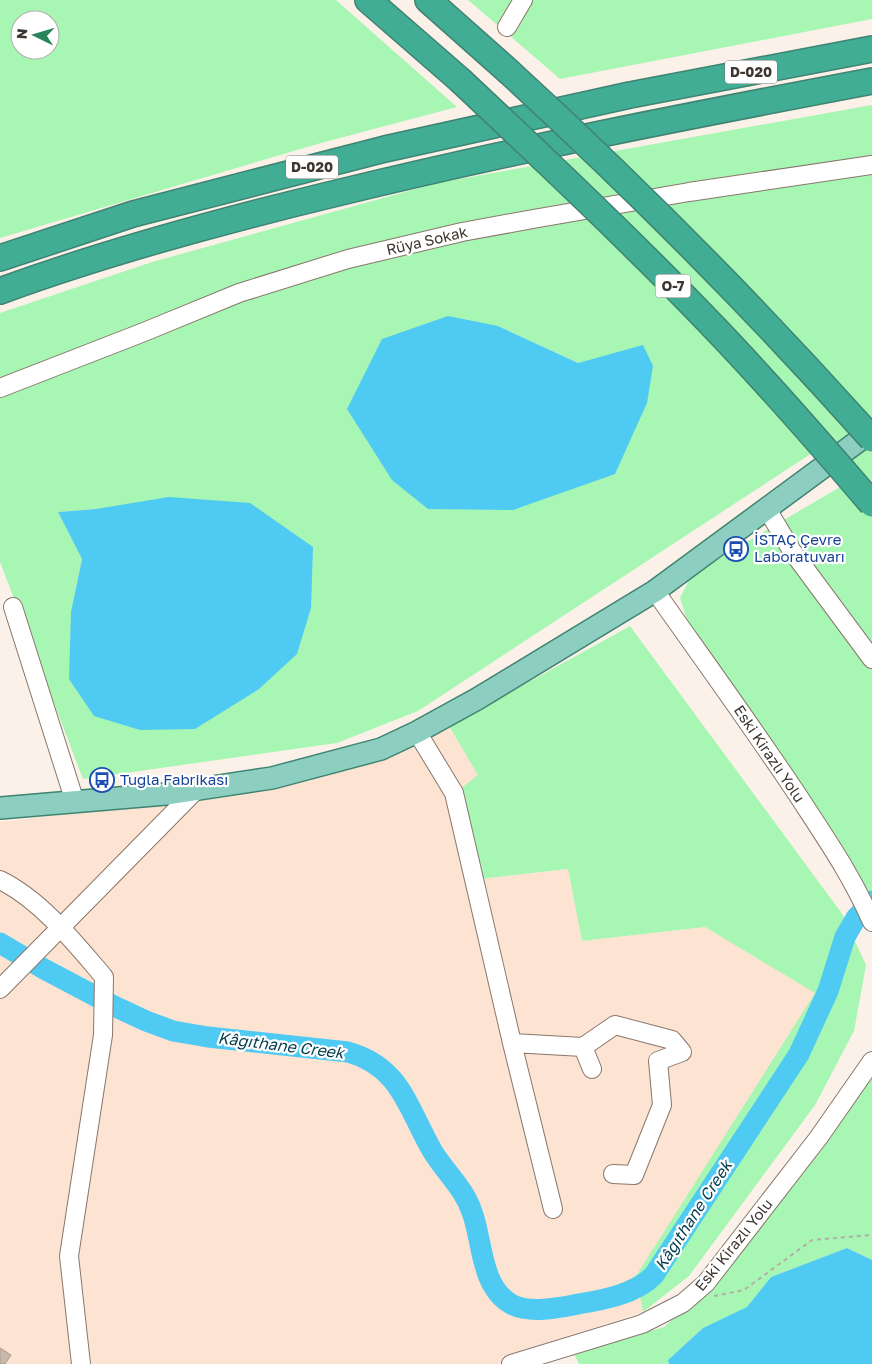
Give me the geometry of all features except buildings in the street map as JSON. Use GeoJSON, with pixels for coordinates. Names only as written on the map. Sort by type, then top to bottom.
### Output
{"type":"FeatureCollection","features":[{"type":"Feature","properties":{"kind":"highway","name":"O-7"},"geometry":{"type":"LineString","coordinates":[[368,0],[460,80],[582,195],[708,321],[872,504]]}},
{"type":"Feature","properties":{"kind":"highway","name":"O-7"},"geometry":{"type":"LineString","coordinates":[[428,0],[591,146],[696,249],[872,439]]}},
{"type":"Feature","properties":{"kind":"highway","name":"D-020"},"geometry":{"type":"LineString","coordinates":[[0,258],[132,214],[385,149],[630,96],[872,49]]}},
{"type":"Feature","properties":{"kind":"highway","name":"D-020"},"geometry":{"type":"LineString","coordinates":[[0,291],[220,222],[398,177],[872,81]]}},
{"type":"Feature","properties":{"kind":"highway"},"geometry":{"type":"LineString","coordinates":[[846,86],[872,88]]}},
{"type":"Feature","properties":{"kind":"main road"},"geometry":{"type":"LineString","coordinates":[[0,808],[166,794],[272,778],[381,749],[417,732],[477,699],[655,592],[872,432]]}},
{"type":"Feature","properties":{"kind":"street"},"geometry":{"type":"LineString","coordinates":[[507,27],[523,0]]}},
{"type":"Feature","properties":{"kind":"street","name":"Rüya Sokak"},"geometry":{"type":"LineString","coordinates":[[0,388],[238,293],[348,260],[462,232],[533,218],[689,192],[872,165]]}},
{"type":"Feature","properties":{"kind":"street"},"geometry":{"type":"LineString","coordinates":[[767,508],[792,550],[872,659]]}},
{"type":"Feature","properties":{"kind":"street","name":"Eski Kirazlı Yolu"},"geometry":{"type":"LineString","coordinates":[[655,592],[766,748],[845,867],[872,922]]}},
{"type":"Feature","properties":{"kind":"street"},"geometry":{"type":"LineString","coordinates":[[13,607],[75,802]]}},
{"type":"Feature","properties":{"kind":"street"},"geometry":{"type":"LineString","coordinates":[[417,732],[454,793],[553,1209]]}},
{"type":"Feature","properties":{"kind":"street"},"geometry":{"type":"LineString","coordinates":[[0,989],[197,789]]}},
{"type":"Feature","properties":{"kind":"street"},"geometry":{"type":"LineString","coordinates":[[0,880],[16,888],[61,927],[104,977],[102,1035],[69,1256],[81,1364]]}},
{"type":"Feature","properties":{"kind":"street"},"geometry":{"type":"LineString","coordinates":[[512,1043],[583,1047],[615,1025],[672,1040],[682,1052],[658,1061],[662,1105],[634,1175],[613,1174]]}},
{"type":"Feature","properties":{"kind":"street"},"geometry":{"type":"LineString","coordinates":[[583,1047],[592,1069]]}},
{"type":"Feature","properties":{"kind":"street","name":"Eski Kirazlı Yolu"},"geometry":{"type":"LineString","coordinates":[[511,1364],[642,1324],[683,1303],[706,1283],[820,1137],[872,1061]]}},
{"type":"Feature","properties":{"kind":"path"},"geometry":{"type":"LineString","coordinates":[[709,1297],[744,1290],[812,1240],[872,1236]]}},
{"type":"Feature","properties":{"kind":"shaded area"},"geometry":{"type":"Polygon","coordinates":[[[449,726],[478,775],[479,879],[568,869],[582,941],[705,927],[816,993],[797,1035],[636,1276],[643,1312],[503,1356],[504,1364],[0,1364],[0,822],[165,806],[271,790],[381,761],[449,726]]]}},
{"type":"Feature","properties":{"kind":"green space"},"geometry":{"type":"Polygon","coordinates":[[[0,0],[336,0],[457,107],[321,143],[0,238],[0,0]]]}},
{"type":"Feature","properties":{"kind":"green space"},"geometry":{"type":"Polygon","coordinates":[[[468,0],[872,0],[872,19],[560,79],[468,0]]]}},
{"type":"Feature","properties":{"kind":"green space"},"geometry":{"type":"Polygon","coordinates":[[[872,105],[872,901],[688,623],[680,598],[692,574],[840,487],[812,453],[418,711],[337,743],[83,779],[0,562],[0,313],[152,262],[437,183],[872,105]],[[498,326],[392,480],[643,346],[578,363],[498,326]],[[96,509],[58,512],[82,559],[71,612],[96,509]]]}},
{"type":"Feature","properties":{"kind":"green space"},"geometry":{"type":"Polygon","coordinates":[[[630,626],[843,915],[866,965],[854,1031],[815,1105],[689,1276],[643,1312],[636,1276],[815,993],[705,927],[582,941],[568,869],[479,879],[459,790],[478,775],[449,726],[630,626]]]}},
{"type":"Feature","properties":{"kind":"green space"},"geometry":{"type":"Polygon","coordinates":[[[872,1065],[872,1260],[847,1248],[771,1277],[747,1308],[703,1328],[668,1360],[669,1364],[579,1364],[574,1354],[664,1327],[725,1274],[872,1065]]]}},
{"type":"Feature","properties":{"kind":"water"},"geometry":{"type":"Polygon","coordinates":[[[448,316],[498,326],[578,363],[643,345],[653,366],[647,403],[615,474],[513,510],[428,509],[392,480],[347,409],[382,339],[448,316]]]}},
{"type":"Feature","properties":{"kind":"water"},"geometry":{"type":"Polygon","coordinates":[[[169,497],[250,503],[313,547],[311,608],[297,654],[259,689],[195,729],[140,730],[94,716],[69,679],[71,612],[82,559],[58,512],[96,509],[169,497]]]}},
{"type":"Feature","properties":{"kind":"water"},"geometry":{"type":"Polygon","coordinates":[[[847,1248],[872,1260],[872,1364],[669,1364],[668,1360],[703,1328],[747,1307],[771,1277],[847,1248]]]}},
{"type":"Feature","properties":{"kind":"waterway","name":"Kâğıthane Creek"},"geometry":{"type":"LineString","coordinates":[[0,943],[114,1006],[173,1031],[208,1037],[348,1052],[366,1059],[381,1068],[401,1092],[433,1152],[469,1203],[476,1224],[484,1262],[493,1286],[511,1304],[526,1309],[544,1309],[619,1295],[647,1282],[654,1275],[799,1054],[828,991],[845,937],[856,918],[872,901]]}},
{"type":"Feature","properties":{"kind":"place","name":"İSTAÇ Çevre Laboratuvarı"},"geometry":{"type":"Point","coordinates":[736,549]}},
{"type":"Feature","properties":{"kind":"place","name":"Tuğla Fabrikası"},"geometry":{"type":"Point","coordinates":[102,780]}}]}
